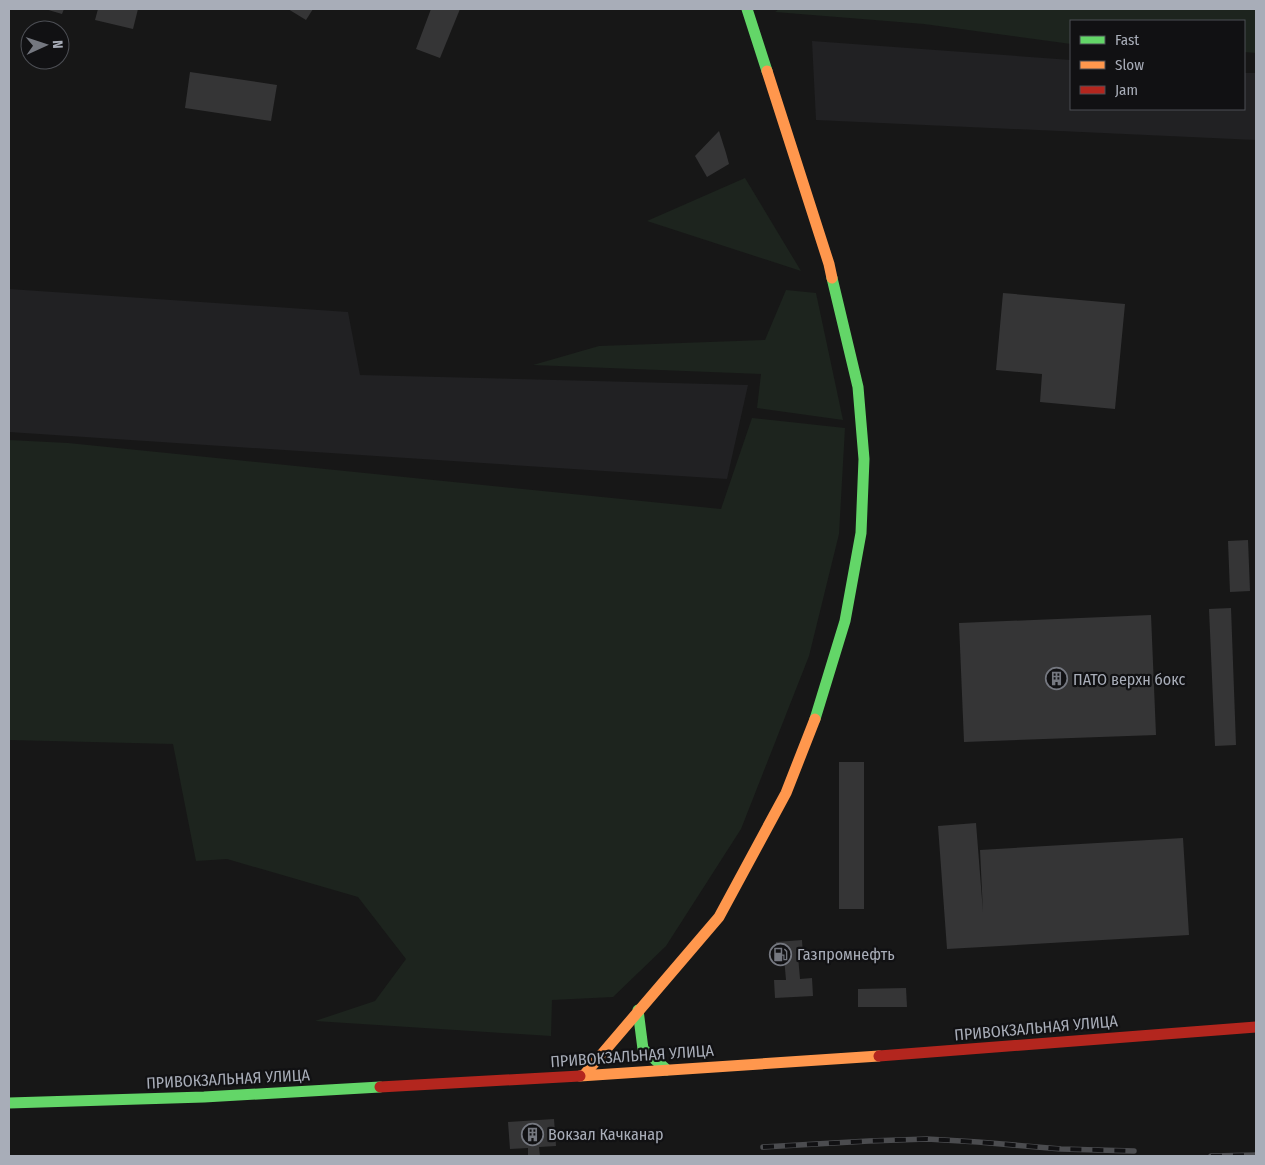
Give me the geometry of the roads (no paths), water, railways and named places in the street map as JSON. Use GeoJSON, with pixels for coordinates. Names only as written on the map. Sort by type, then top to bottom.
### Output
{"type":"FeatureCollection","features":[{"type":"Feature","properties":{"kind":"main road"},"geometry":{"type":"LineString","coordinates":[[584,1075],[719,917],[786,793],[819,708],[842,630],[861,534],[864,460],[858,387],[830,264],[747,9]]}},
{"type":"Feature","properties":{"kind":"main road"},"geometry":{"type":"LineString","coordinates":[[638,1010],[643,1049],[667,1070]]}},
{"type":"Feature","properties":{"kind":"main road","name":"ПРИВОКЗАЛЬНАЯ УЛИЦА"},"geometry":{"type":"LineString","coordinates":[[9,1104],[204,1097],[667,1070],[928,1053],[1256,1027]]}},
{"type":"Feature","properties":{"kind":"railway"},"geometry":{"type":"LineString","coordinates":[[763,1147],[927,1139],[1061,1149],[1134,1151]]}},
{"type":"Feature","properties":{"kind":"railway"},"geometry":{"type":"LineString","coordinates":[[1211,1156],[1256,1155]]}},
{"type":"Feature","properties":{"kind":"place","name":"ПАТО верхн бокс"},"geometry":{"type":"Point","coordinates":[1057,679]}},
{"type":"Feature","properties":{"kind":"place","name":"Газпромнефть"},"geometry":{"type":"Point","coordinates":[781,954]}},
{"type":"Feature","properties":{"kind":"place","name":"Вокзал Качканар"},"geometry":{"type":"Point","coordinates":[532,1134]}}]}
